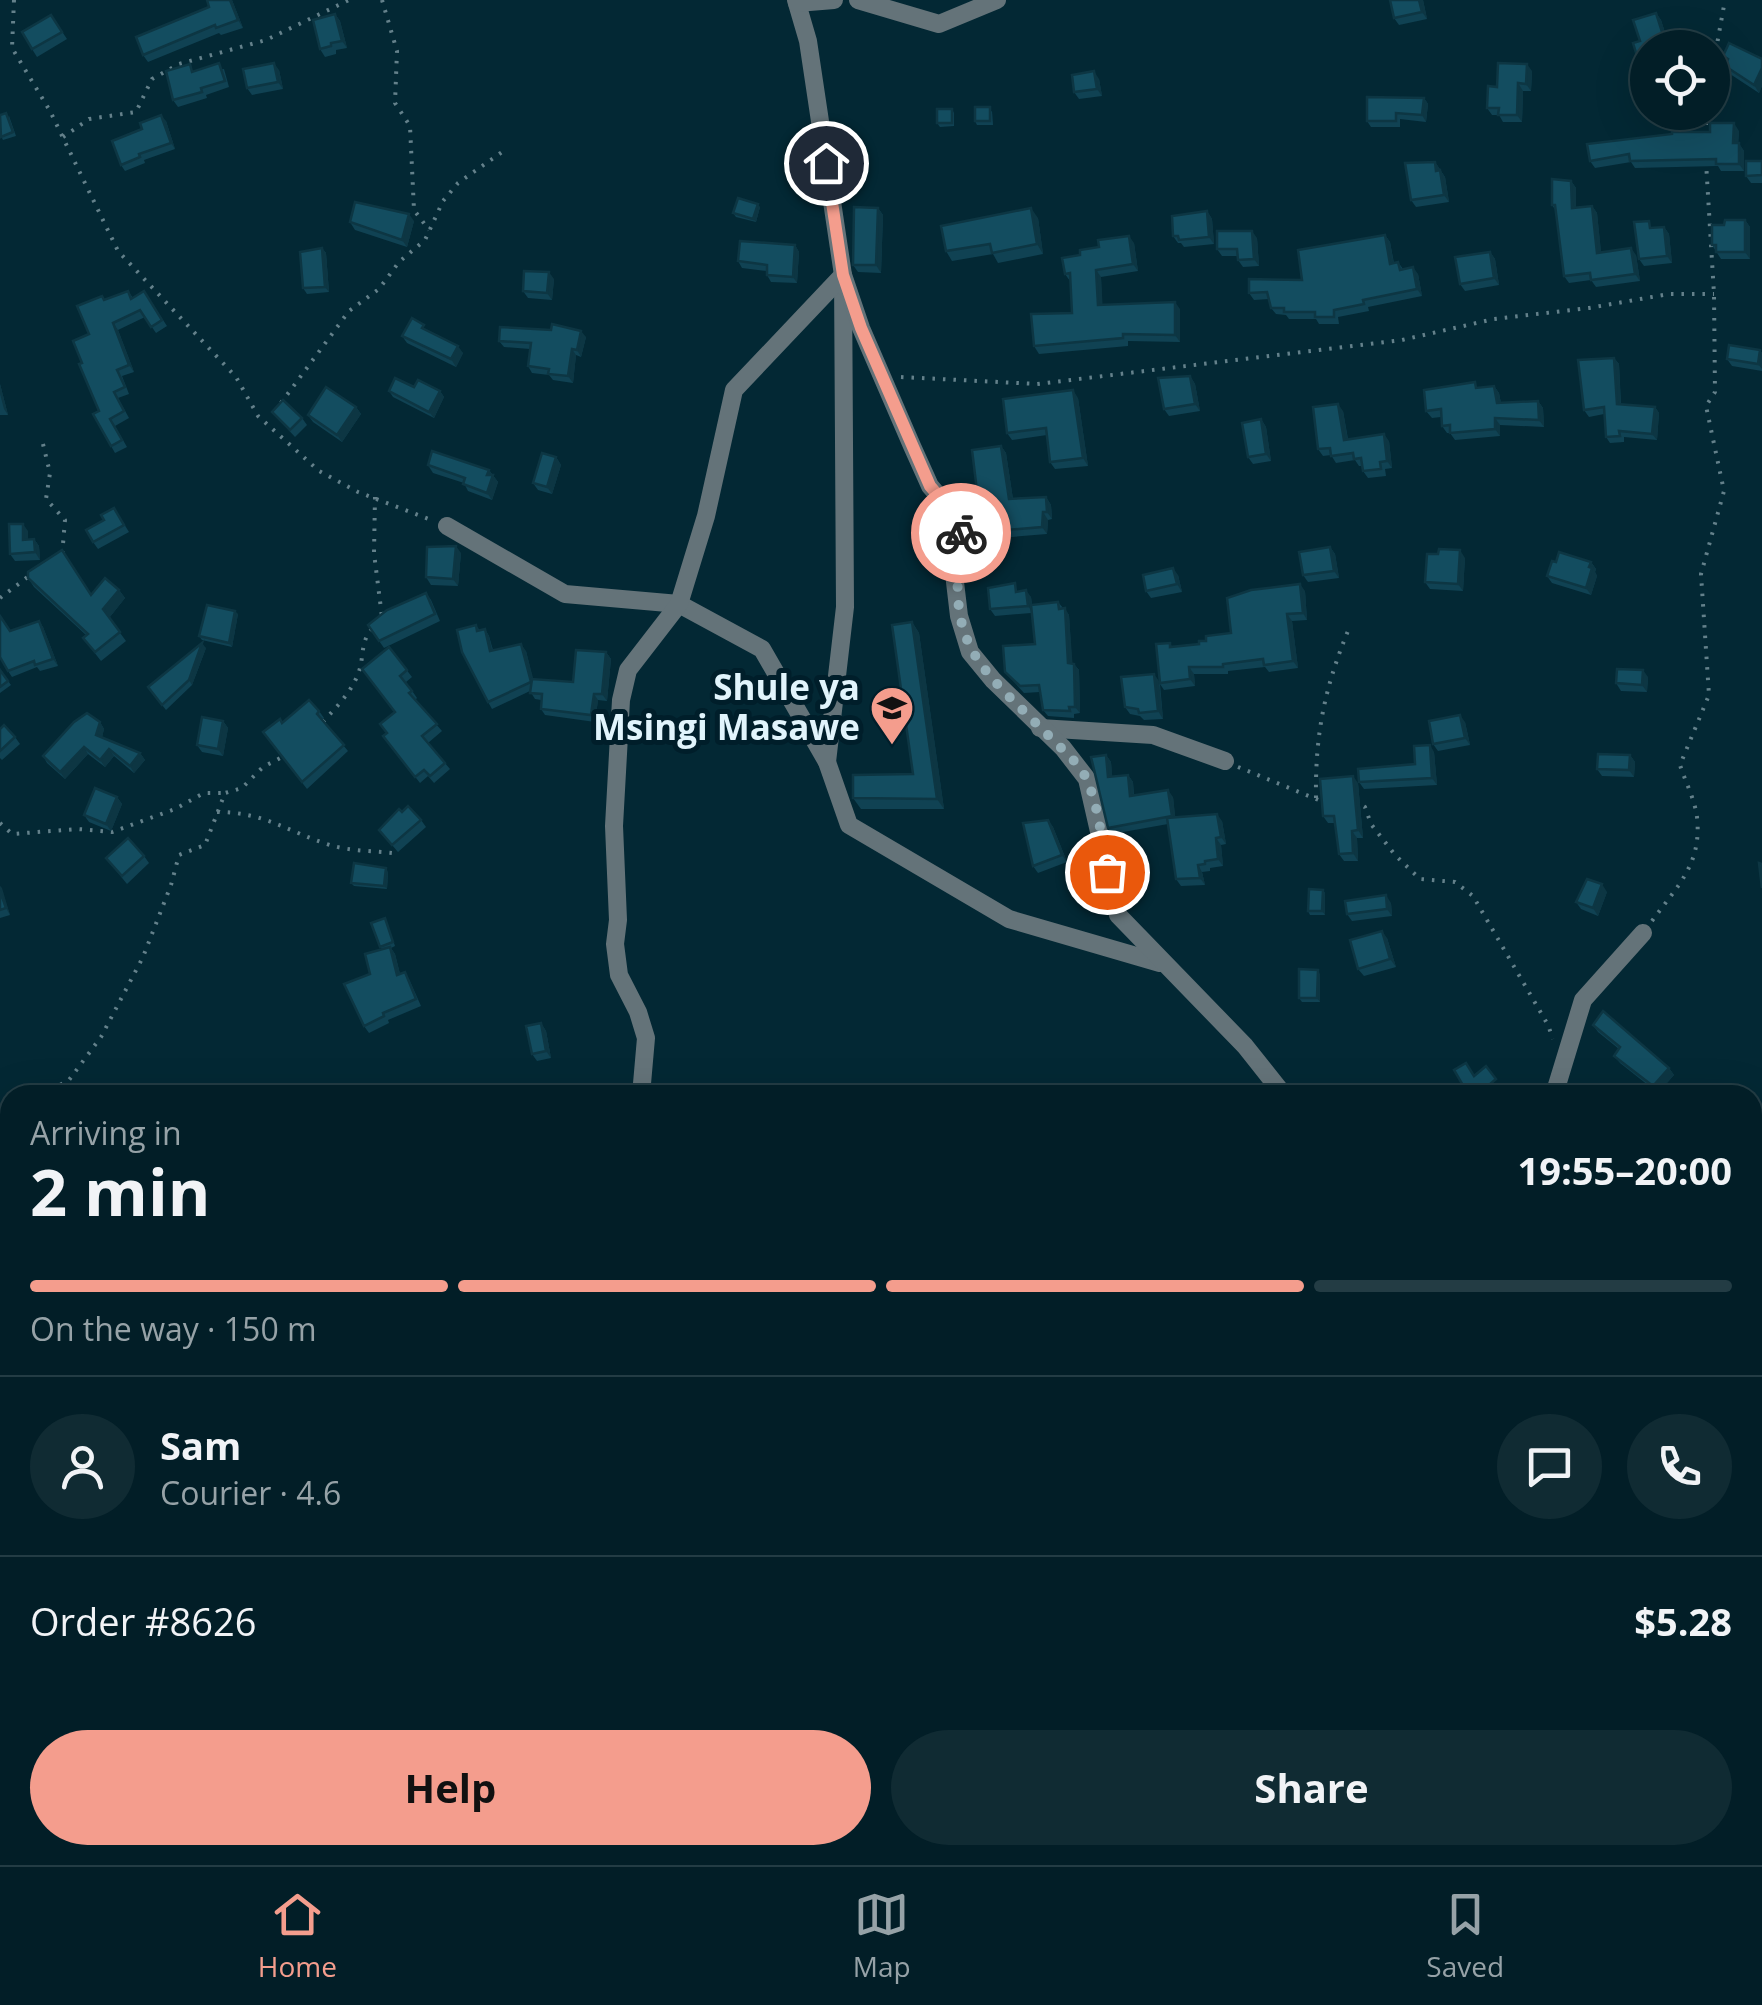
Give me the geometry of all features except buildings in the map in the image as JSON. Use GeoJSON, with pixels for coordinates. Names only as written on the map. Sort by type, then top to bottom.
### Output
{"type":"FeatureCollection","features":[{"type":"Feature","properties":{"kind":"street"},"geometry":{"type":"LineString","coordinates":[[828,762],[846,608],[843,275],[808,41],[797,2],[834,0]]}},
{"type":"Feature","properties":{"kind":"street"},"geometry":{"type":"LineString","coordinates":[[858,0],[939,24],[998,0]]}},
{"type":"Feature","properties":{"kind":"street"},"geometry":{"type":"LineString","coordinates":[[843,275],[930,486],[955,515],[962,533],[955,582],[959,616],[970,652],[1063,748],[1087,779],[1118,915],[1246,1046],[1276,1085]]}},
{"type":"Feature","properties":{"kind":"street"},"geometry":{"type":"LineString","coordinates":[[642,1085],[646,1038],[619,975],[615,944],[618,920],[614,826],[621,700],[628,670],[679,604],[706,516],[734,390],[843,275]]}},
{"type":"Feature","properties":{"kind":"street"},"geometry":{"type":"LineString","coordinates":[[448,526],[564,594],[679,604],[762,649],[828,762],[849,826],[1009,920],[1162,964]]}},
{"type":"Feature","properties":{"kind":"street"},"geometry":{"type":"LineString","coordinates":[[1040,728],[1154,735],[1225,761]]}},
{"type":"Feature","properties":{"kind":"street"},"geometry":{"type":"LineString","coordinates":[[1557,1085],[1583,1000],[1643,933]]}},
{"type":"Feature","properties":{"kind":"path"},"geometry":{"type":"LineString","coordinates":[[14,0],[12,48],[63,137],[118,251],[236,377],[258,416],[319,470],[358,492],[448,526]]}},
{"type":"Feature","properties":{"kind":"path"},"geometry":{"type":"LineString","coordinates":[[63,137],[89,119],[136,112],[152,79],[179,64],[266,40],[349,0]]}},
{"type":"Feature","properties":{"kind":"path"},"geometry":{"type":"LineString","coordinates":[[382,0],[397,50],[396,103],[410,126],[414,210],[429,230]]}},
{"type":"Feature","properties":{"kind":"path"},"geometry":{"type":"LineString","coordinates":[[1720,30],[1725,0]]}},
{"type":"Feature","properties":{"kind":"path"},"geometry":{"type":"LineString","coordinates":[[0,49],[12,48]]}},
{"type":"Feature","properties":{"kind":"path"},"geometry":{"type":"LineString","coordinates":[[1643,933],[1694,863],[1699,841],[1697,816],[1680,765],[1708,694],[1701,574],[1724,492],[1706,406],[1715,392],[1706,130]]}},
{"type":"Feature","properties":{"kind":"path"},"geometry":{"type":"LineString","coordinates":[[276,410],[349,311],[379,289],[398,262],[424,240],[443,201],[458,183],[502,152]]}},
{"type":"Feature","properties":{"kind":"path"},"geometry":{"type":"LineString","coordinates":[[882,376],[1037,384],[1402,340],[1494,319],[1670,294],[1714,294]]}},
{"type":"Feature","properties":{"kind":"path"},"geometry":{"type":"LineString","coordinates":[[43,444],[50,473],[46,499],[65,520],[62,557],[50,563]]}},
{"type":"Feature","properties":{"kind":"path"},"geometry":{"type":"LineString","coordinates":[[322,723],[360,672],[362,646],[368,632],[382,620],[374,554],[376,497]]}},
{"type":"Feature","properties":{"kind":"path"},"geometry":{"type":"LineString","coordinates":[[0,598],[38,569]]}},
{"type":"Feature","properties":{"kind":"path"},"geometry":{"type":"LineString","coordinates":[[1316,798],[1320,713],[1350,626]]}},
{"type":"Feature","properties":{"kind":"path"},"geometry":{"type":"LineString","coordinates":[[0,824],[12,834],[78,829],[112,832],[175,809],[204,793],[242,788],[262,767],[297,746]]}},
{"type":"Feature","properties":{"kind":"path"},"geometry":{"type":"LineString","coordinates":[[1225,761],[1326,803],[1356,800],[1365,807],[1371,824],[1395,854],[1420,879],[1456,882],[1473,896],[1548,1024],[1553,1040]]}},
{"type":"Feature","properties":{"kind":"path"},"geometry":{"type":"LineString","coordinates":[[61,1085],[70,1080],[101,1036],[142,956],[179,855],[204,845],[225,793]]}},
{"type":"Feature","properties":{"kind":"path"},"geometry":{"type":"LineString","coordinates":[[217,812],[238,812],[279,822],[334,847],[393,853]]}},
{"type":"Feature","properties":{"kind":"way so far"},"geometry":{"type":"LineString","coordinates":[[961,533],[955,582],[959,616],[970,652],[1063,748],[1087,779],[1107,872]]}},
{"type":"Feature","properties":{"kind":"place","name":"Shule ya Msingi Masawe"},"geometry":{"type":"Point","coordinates":[892,746]}},
{"type":"Feature","properties":{"kind":"route"},"geometry":{"type":"LineString","coordinates":[[826,163],[843,275],[861,328],[930,486],[955,515],[961,533]]}}]}
